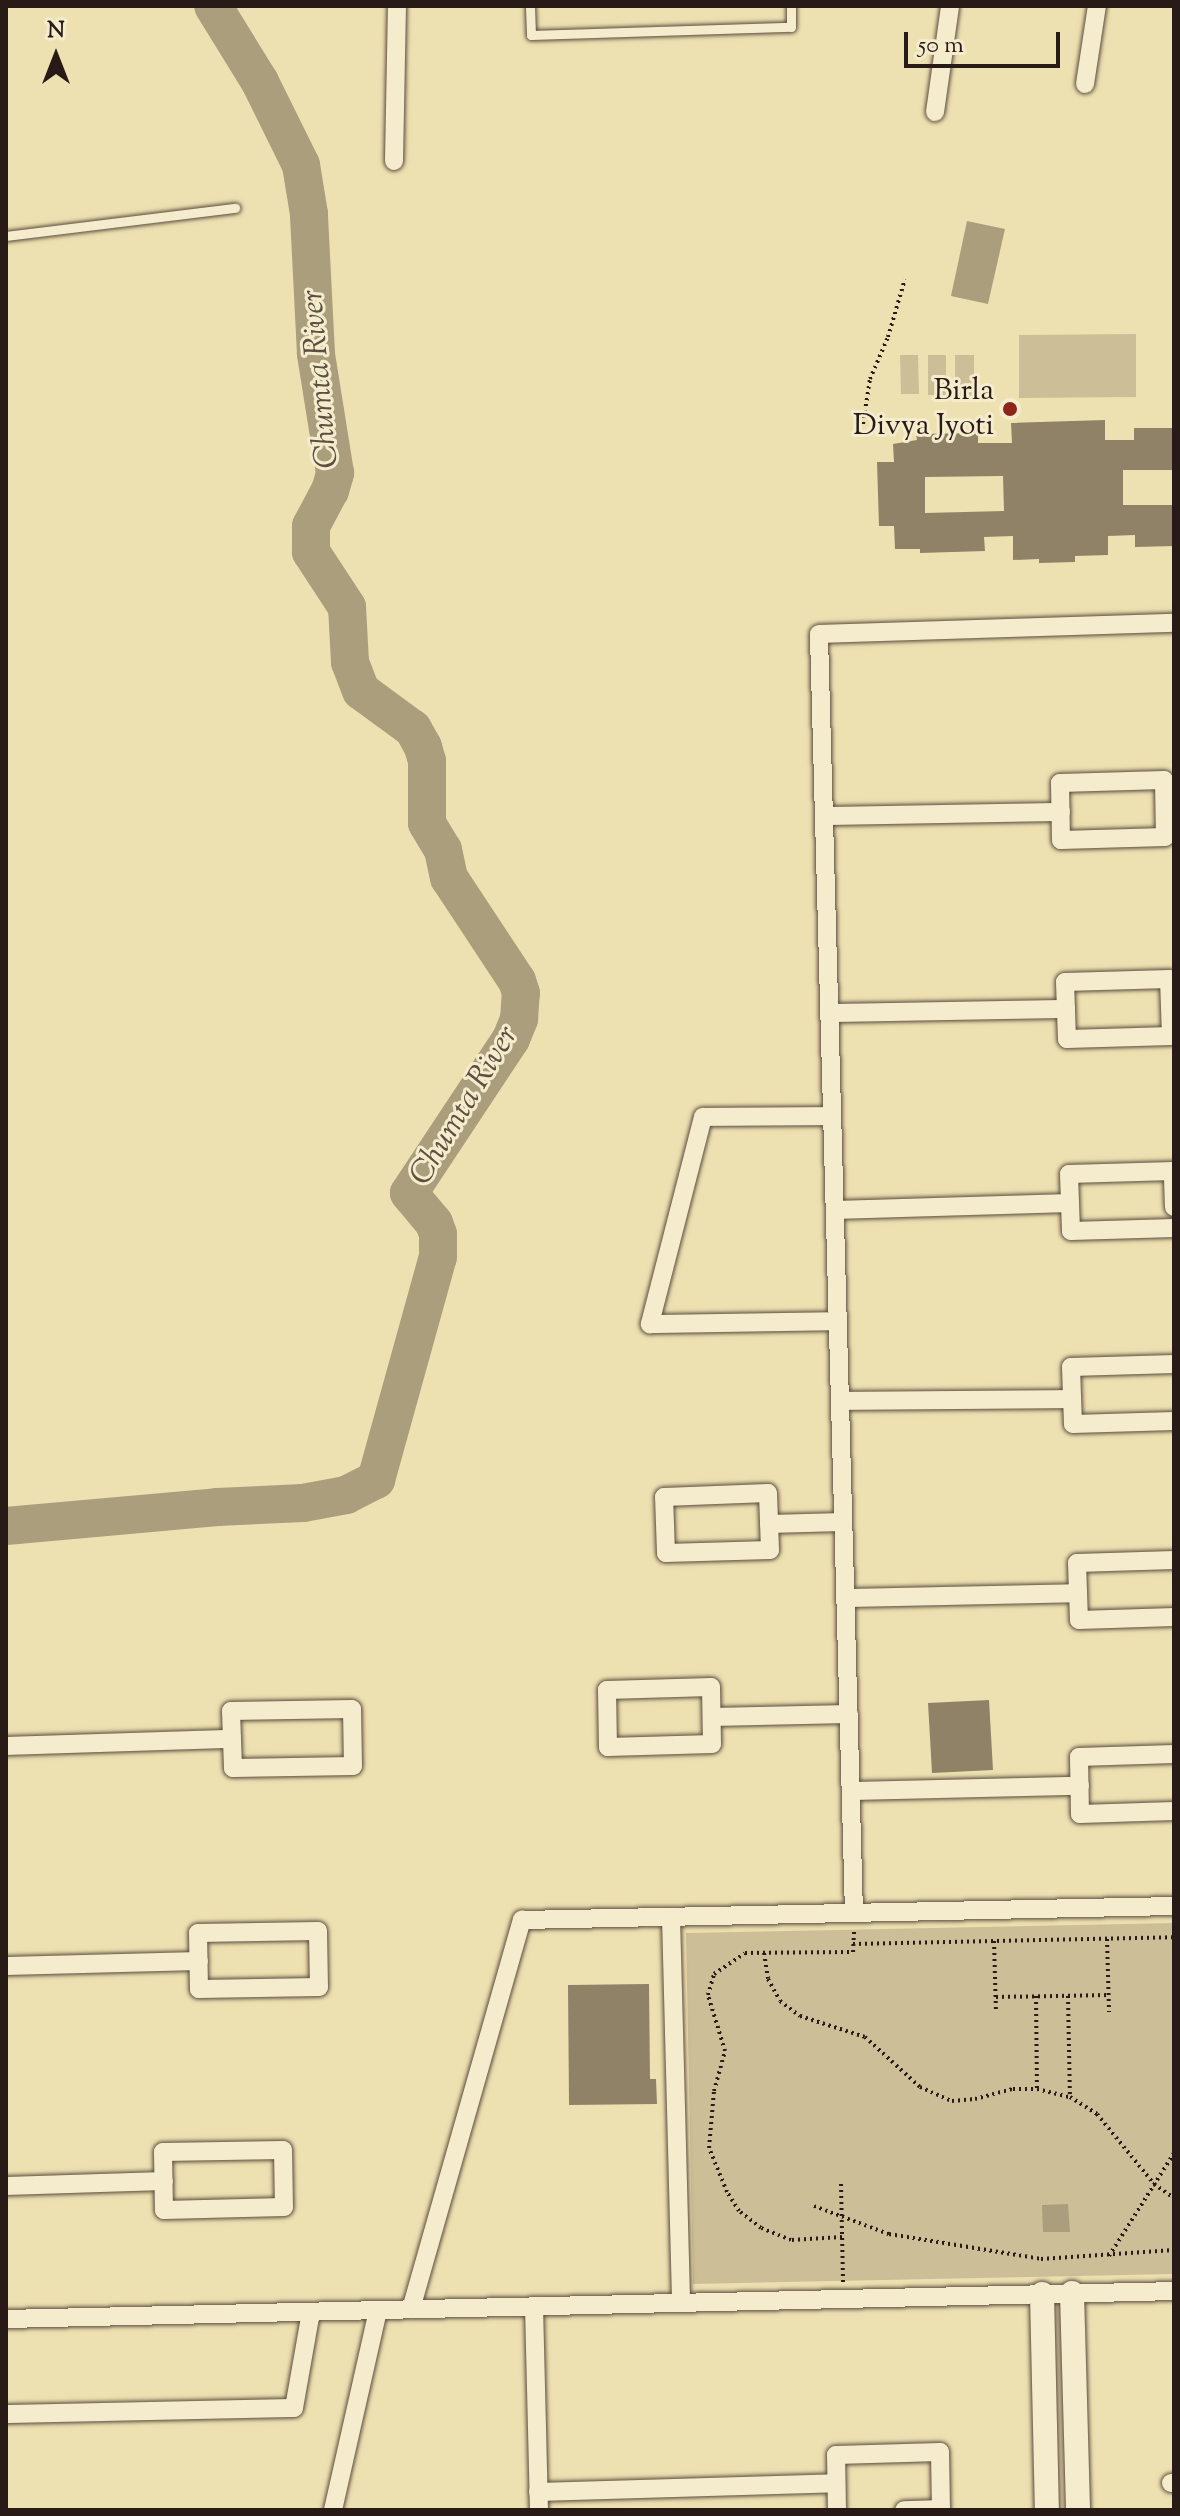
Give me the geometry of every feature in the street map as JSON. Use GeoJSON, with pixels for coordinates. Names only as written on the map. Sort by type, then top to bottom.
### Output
{"type":"FeatureCollection","features":[{"type":"Feature","properties":{"kind":"street"},"geometry":{"type":"LineString","coordinates":[[394,161],[397,6]]}},
{"type":"Feature","properties":{"kind":"street"},"geometry":{"type":"LineString","coordinates":[[935,112],[950,6]]}},
{"type":"Feature","properties":{"kind":"street"},"geometry":{"type":"LineString","coordinates":[[1085,84],[1097,6]]}},
{"type":"Feature","properties":{"kind":"street"},"geometry":{"type":"LineString","coordinates":[[854,1913],[819,634],[1174,623]]}},
{"type":"Feature","properties":{"kind":"street"},"geometry":{"type":"LineString","coordinates":[[1164,780],[1165,837],[1061,840],[1061,812],[1060,783],[1164,780]]}},
{"type":"Feature","properties":{"kind":"street"},"geometry":{"type":"LineString","coordinates":[[824,816],[1061,812]]}},
{"type":"Feature","properties":{"kind":"street"},"geometry":{"type":"LineString","coordinates":[[1169,979],[1171,1036],[1067,1039],[1066,1009],[1065,982],[1169,979]]}},
{"type":"Feature","properties":{"kind":"street"},"geometry":{"type":"LineString","coordinates":[[829,1013],[1066,1009]]}},
{"type":"Feature","properties":{"kind":"street"},"geometry":{"type":"LineString","coordinates":[[832,1116],[703,1117],[650,1324],[838,1321]]}},
{"type":"Feature","properties":{"kind":"street"},"geometry":{"type":"LineString","coordinates":[[1174,1207],[1173,1171],[1069,1174],[1071,1231],[1174,1228]]}},
{"type":"Feature","properties":{"kind":"street"},"geometry":{"type":"LineString","coordinates":[[835,1210],[1070,1203]]}},
{"type":"Feature","properties":{"kind":"street"},"geometry":{"type":"LineString","coordinates":[[1174,1364],[1071,1367],[1073,1424],[1174,1421]]}},
{"type":"Feature","properties":{"kind":"street"},"geometry":{"type":"LineString","coordinates":[[840,1401],[1072,1399]]}},
{"type":"Feature","properties":{"kind":"street"},"geometry":{"type":"LineString","coordinates":[[768,1493],[769,1524],[770,1550],[666,1553],[664,1497],[768,1493]]}},
{"type":"Feature","properties":{"kind":"street"},"geometry":{"type":"LineString","coordinates":[[769,1524],[843,1522]]}},
{"type":"Feature","properties":{"kind":"street"},"geometry":{"type":"LineString","coordinates":[[1174,1560],[1077,1563],[1079,1620],[1174,1617]]}},
{"type":"Feature","properties":{"kind":"street"},"geometry":{"type":"LineString","coordinates":[[846,1598],[1078,1593]]}},
{"type":"Feature","properties":{"kind":"street"},"geometry":{"type":"LineString","coordinates":[[711,1687],[712,1717],[712,1744],[608,1747],[607,1690],[711,1687]]}},
{"type":"Feature","properties":{"kind":"street"},"geometry":{"type":"LineString","coordinates":[[352,1709],[353,1766],[233,1768],[232,1739],[231,1711],[352,1709]]}},
{"type":"Feature","properties":{"kind":"street"},"geometry":{"type":"LineString","coordinates":[[712,1717],[849,1714]]}},
{"type":"Feature","properties":{"kind":"street"},"geometry":{"type":"LineString","coordinates":[[6,1746],[232,1739]]}},
{"type":"Feature","properties":{"kind":"street"},"geometry":{"type":"LineString","coordinates":[[1174,1754],[1079,1757],[1080,1814],[1174,1811]]}},
{"type":"Feature","properties":{"kind":"street"},"geometry":{"type":"LineString","coordinates":[[851,1791],[1080,1786]]}},
{"type":"Feature","properties":{"kind":"street"},"geometry":{"type":"LineString","coordinates":[[411,2309],[522,1920],[1174,1906]]}},
{"type":"Feature","properties":{"kind":"street"},"geometry":{"type":"LineString","coordinates":[[671,1917],[681,2303]]}},
{"type":"Feature","properties":{"kind":"street"},"geometry":{"type":"LineString","coordinates":[[318,1931],[319,1987],[199,1989],[199,1961],[198,1933],[318,1931]]}},
{"type":"Feature","properties":{"kind":"street"},"geometry":{"type":"LineString","coordinates":[[6,1966],[199,1961]]}},
{"type":"Feature","properties":{"kind":"street"},"geometry":{"type":"LineString","coordinates":[[283,2150],[284,2207],[164,2210],[164,2181],[163,2152],[283,2150]]}},
{"type":"Feature","properties":{"kind":"street"},"geometry":{"type":"LineString","coordinates":[[6,2186],[164,2181]]}},
{"type":"Feature","properties":{"kind":"street"},"geometry":{"type":"LineString","coordinates":[[6,2319],[1174,2291]]}},
{"type":"Feature","properties":{"kind":"street"},"geometry":{"type":"LineString","coordinates":[[1072,2293],[1078,2510]]}},
{"type":"Feature","properties":{"kind":"street"},"geometry":{"type":"LineString","coordinates":[[1042,2294],[1047,2510]]}},
{"type":"Feature","properties":{"kind":"street"},"geometry":{"type":"LineString","coordinates":[[534,2306],[538,2501],[836,2483]]}},
{"type":"Feature","properties":{"kind":"street"},"geometry":{"type":"LineString","coordinates":[[333,2510],[378,2310]]}},
{"type":"Feature","properties":{"kind":"street"},"geometry":{"type":"LineString","coordinates":[[6,2414],[294,2408],[311,2312]]}},
{"type":"Feature","properties":{"kind":"street"},"geometry":{"type":"LineString","coordinates":[[837,2510],[836,2455],[940,2452],[941,2509],[904,2510]]}},
{"type":"Feature","properties":{"kind":"lane"},"geometry":{"type":"LineString","coordinates":[[530,6],[531,35],[791,27],[791,6]]}},
{"type":"Feature","properties":{"kind":"lane"},"geometry":{"type":"LineString","coordinates":[[6,236],[235,208]]}},
{"type":"Feature","properties":{"kind":"path"},"geometry":{"type":"LineString","coordinates":[[863,424],[870,379],[905,279]]}},
{"type":"Feature","properties":{"kind":"path"},"geometry":{"type":"LineString","coordinates":[[853,1944],[1174,1937]]}},
{"type":"Feature","properties":{"kind":"path"},"geometry":{"type":"LineString","coordinates":[[1107,1938],[1109,2012]]}},
{"type":"Feature","properties":{"kind":"path"},"geometry":{"type":"LineString","coordinates":[[994,1941],[996,2012]]}},
{"type":"Feature","properties":{"kind":"path"},"geometry":{"type":"LineString","coordinates":[[842,2237],[791,2240],[761,2228],[739,2211],[727,2192],[709,2148],[714,2091],[725,2051],[708,1995],[714,1974],[745,1953],[853,1952]]}},
{"type":"Feature","properties":{"kind":"path"},"geometry":{"type":"LineString","coordinates":[[764,1953],[768,1979],[780,2001],[800,2016],[865,2037],[920,2087],[952,2101],[975,2099],[1013,2089],[1037,2089],[1070,2097],[1097,2114],[1154,2184],[1174,2198]]}},
{"type":"Feature","properties":{"kind":"path"},"geometry":{"type":"LineString","coordinates":[[996,1997],[1109,1995]]}},
{"type":"Feature","properties":{"kind":"path"},"geometry":{"type":"LineString","coordinates":[[1036,1996],[1037,2089]]}},
{"type":"Feature","properties":{"kind":"path"},"geometry":{"type":"LineString","coordinates":[[1068,1996],[1070,2097]]}},
{"type":"Feature","properties":{"kind":"path"},"geometry":{"type":"LineString","coordinates":[[1109,2256],[1174,2153]]}},
{"type":"Feature","properties":{"kind":"path"},"geometry":{"type":"LineString","coordinates":[[841,2184],[843,2299]]}},
{"type":"Feature","properties":{"kind":"path"},"geometry":{"type":"LineString","coordinates":[[814,2206],[889,2234],[970,2250],[1041,2259],[1174,2250]]}},
{"type":"Feature","properties":{"kind":"shaded area"},"geometry":{"type":"Polygon","coordinates":[[[967,221],[1005,229],[988,304],[951,296],[967,221]]]}},
{"type":"Feature","properties":{"kind":"shaded area"},"geometry":{"type":"Polygon","coordinates":[[[1136,334],[1136,397],[1019,398],[1019,335],[1136,334]]]}},
{"type":"Feature","properties":{"kind":"shaded area"},"geometry":{"type":"Polygon","coordinates":[[[900,355],[918,355],[919,394],[901,394],[900,355]]]}},
{"type":"Feature","properties":{"kind":"shaded area"},"geometry":{"type":"Polygon","coordinates":[[[928,355],[946,355],[946,395],[928,395],[928,355]]]}},
{"type":"Feature","properties":{"kind":"shaded area"},"geometry":{"type":"Polygon","coordinates":[[[955,355],[974,355],[974,396],[955,396],[955,355]]]}},
{"type":"Feature","properties":{"kind":"shaded area"},"geometry":{"type":"Polygon","coordinates":[[[1174,1923],[1174,2274],[693,2284],[686,1933],[1174,1923]]]}},
{"type":"Feature","properties":{"kind":"shaded area"},"geometry":{"type":"Polygon","coordinates":[[[1068,2204],[1070,2232],[1043,2232],[1042,2205],[1068,2204]]]}},
{"type":"Feature","properties":{"kind":"building"},"geometry":{"type":"Polygon","coordinates":[[[1105,420],[1105,440],[1134,440],[1134,428],[1174,428],[1174,470],[1123,470],[1123,505],[1174,505],[1174,546],[1135,547],[1135,535],[1108,536],[1108,555],[1075,556],[1075,562],[1039,563],[1039,559],[1013,560],[1013,536],[984,537],[985,551],[920,553],[920,549],[895,549],[894,526],[879,526],[877,462],[894,462],[893,444],[917,440],[916,434],[978,433],[978,443],[1012,443],[1011,423],[1105,420]],[[1003,476],[925,477],[925,513],[1004,511],[1003,476]]]}},
{"type":"Feature","properties":{"kind":"building"},"geometry":{"type":"Polygon","coordinates":[[[989,1700],[993,1770],[932,1773],[928,1703],[989,1700]]]}},
{"type":"Feature","properties":{"kind":"building"},"geometry":{"type":"Polygon","coordinates":[[[649,1984],[650,2079],[656,2079],[657,2104],[569,2105],[568,1985],[649,1984]]]}},
{"type":"Feature","properties":{"kind":"waterway","name":"Chumta River"},"geometry":{"type":"LineString","coordinates":[[6,1526],[217,1507],[303,1503],[346,1495],[376,1480],[438,1257],[438,1234],[434,1223],[409,1193],[511,1039],[519,1019],[521,993],[517,981],[449,878],[443,850],[427,823],[427,761],[423,747],[413,729],[361,691],[350,662],[347,607],[311,552],[311,526],[330,491],[335,473],[316,354],[309,214],[301,165],[260,82],[213,6]]}},
{"type":"Feature","properties":{"kind":"place","name":"Birla Divya Jyoti"},"geometry":{"type":"Point","coordinates":[1010,409]}}]}
